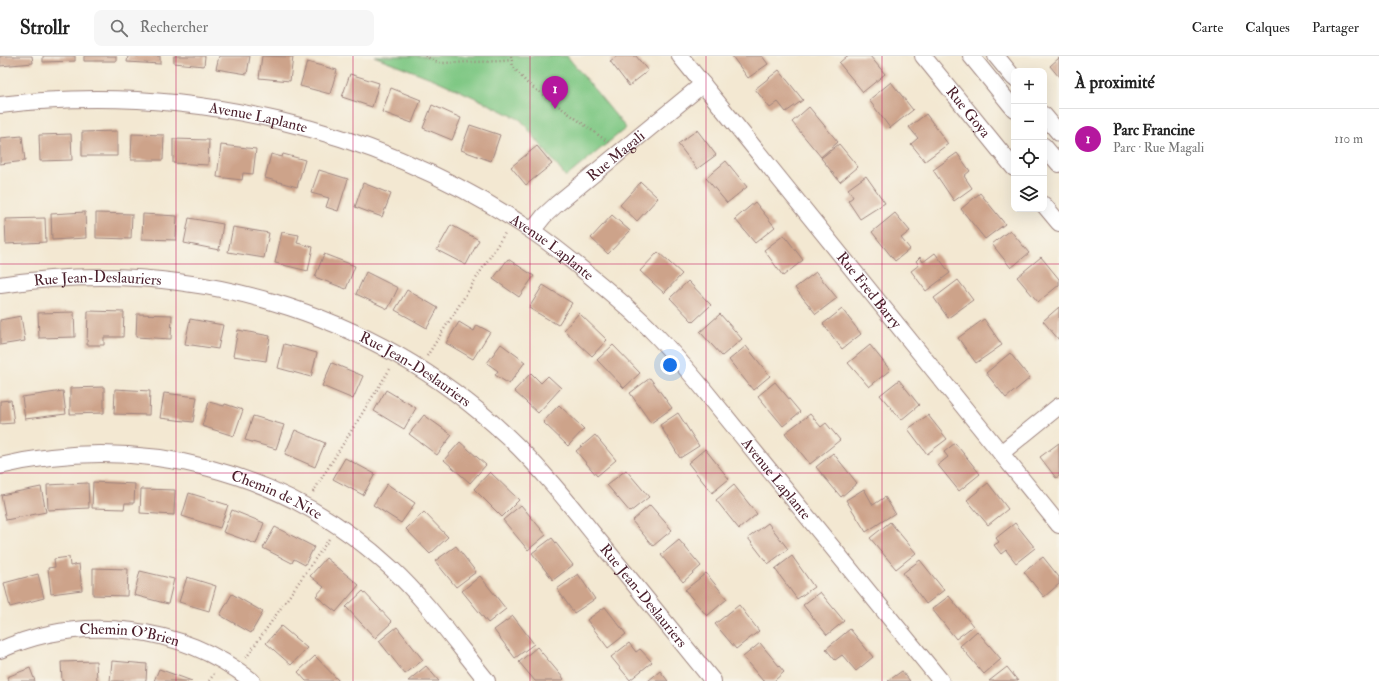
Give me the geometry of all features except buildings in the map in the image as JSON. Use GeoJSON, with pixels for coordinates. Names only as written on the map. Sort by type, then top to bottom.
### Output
{"type":"FeatureCollection","features":[{"type":"Feature","properties":{"kind":"street","name":"Rue Fred Barry"},"geometry":{"type":"LineString","coordinates":[[680,56],[1059,525]]}},
{"type":"Feature","properties":{"kind":"street","name":"Rue Goya"},"geometry":{"type":"LineString","coordinates":[[923,56],[1011,164]]}},
{"type":"Feature","properties":{"kind":"street"},"geometry":{"type":"LineString","coordinates":[[971,56],[1011,105]]}},
{"type":"Feature","properties":{"kind":"street"},"geometry":{"type":"LineString","coordinates":[[996,56],[1011,74]]}},
{"type":"Feature","properties":{"kind":"street","name":"Rue Magali"},"geometry":{"type":"LineString","coordinates":[[532,231],[544,216],[557,204],[703,84]]}},
{"type":"Feature","properties":{"kind":"street","name":"Avenue Laplante"},"geometry":{"type":"LineString","coordinates":[[0,105],[62,99],[129,99],[209,108],[290,123],[344,139],[409,164],[469,194],[532,231],[608,291],[637,316],[662,341],[706,392],[941,681]]}},
{"type":"Feature","properties":{"kind":"street"},"geometry":{"type":"LineString","coordinates":[[1047,119],[1059,133]]}},
{"type":"Feature","properties":{"kind":"street"},"geometry":{"type":"LineString","coordinates":[[1047,150],[1059,164]]}},
{"type":"Feature","properties":{"kind":"street"},"geometry":{"type":"LineString","coordinates":[[1047,209],[1059,223]]}},
{"type":"Feature","properties":{"kind":"street","name":"Rue Jean-Deslauriers"},"geometry":{"type":"LineString","coordinates":[[0,285],[37,279],[96,276],[155,279],[194,284],[246,294],[290,307],[333,323],[381,346],[431,376],[463,399],[494,424],[522,451],[562,495],[713,681]]}},
{"type":"Feature","properties":{"kind":"street"},"geometry":{"type":"LineString","coordinates":[[1001,454],[1059,406]]}},
{"type":"Feature","properties":{"kind":"street","name":"Chemin de Nice"},"geometry":{"type":"LineString","coordinates":[[0,466],[30,460],[69,455],[108,454],[147,456],[205,467],[243,478],[279,493],[330,521],[382,560],[419,597],[487,681]]}},
{"type":"Feature","properties":{"kind":"street","name":"Chemin O'Brien"},"geometry":{"type":"LineString","coordinates":[[0,650],[30,639],[60,632],[106,629],[136,631],[166,637],[195,647],[222,660],[252,681]]}},
{"type":"Feature","properties":{"kind":"path"},"geometry":{"type":"LineString","coordinates":[[425,56],[442,63],[503,61],[511,58],[513,67],[527,83],[610,144]]}},
{"type":"Feature","properties":{"kind":"path"},"geometry":{"type":"LineString","coordinates":[[426,358],[506,231]]}},
{"type":"Feature","properties":{"kind":"path"},"geometry":{"type":"LineString","coordinates":[[312,494],[392,367]]}},
{"type":"Feature","properties":{"kind":"path"},"geometry":{"type":"LineString","coordinates":[[244,660],[330,537]]}},
{"type":"Feature","properties":{"kind":"path"},"geometry":{"type":"LineString","coordinates":[[209,681],[215,672]]}},
{"type":"Feature","properties":{"kind":"green space"},"geometry":{"type":"Polygon","coordinates":[[[374,56],[567,56],[626,128],[566,177],[521,120],[436,80],[374,56]]]}},
{"type":"Feature","properties":{"kind":"place","name":"Parc Francine"},"geometry":{"type":"Point","coordinates":[555,109]}}]}
